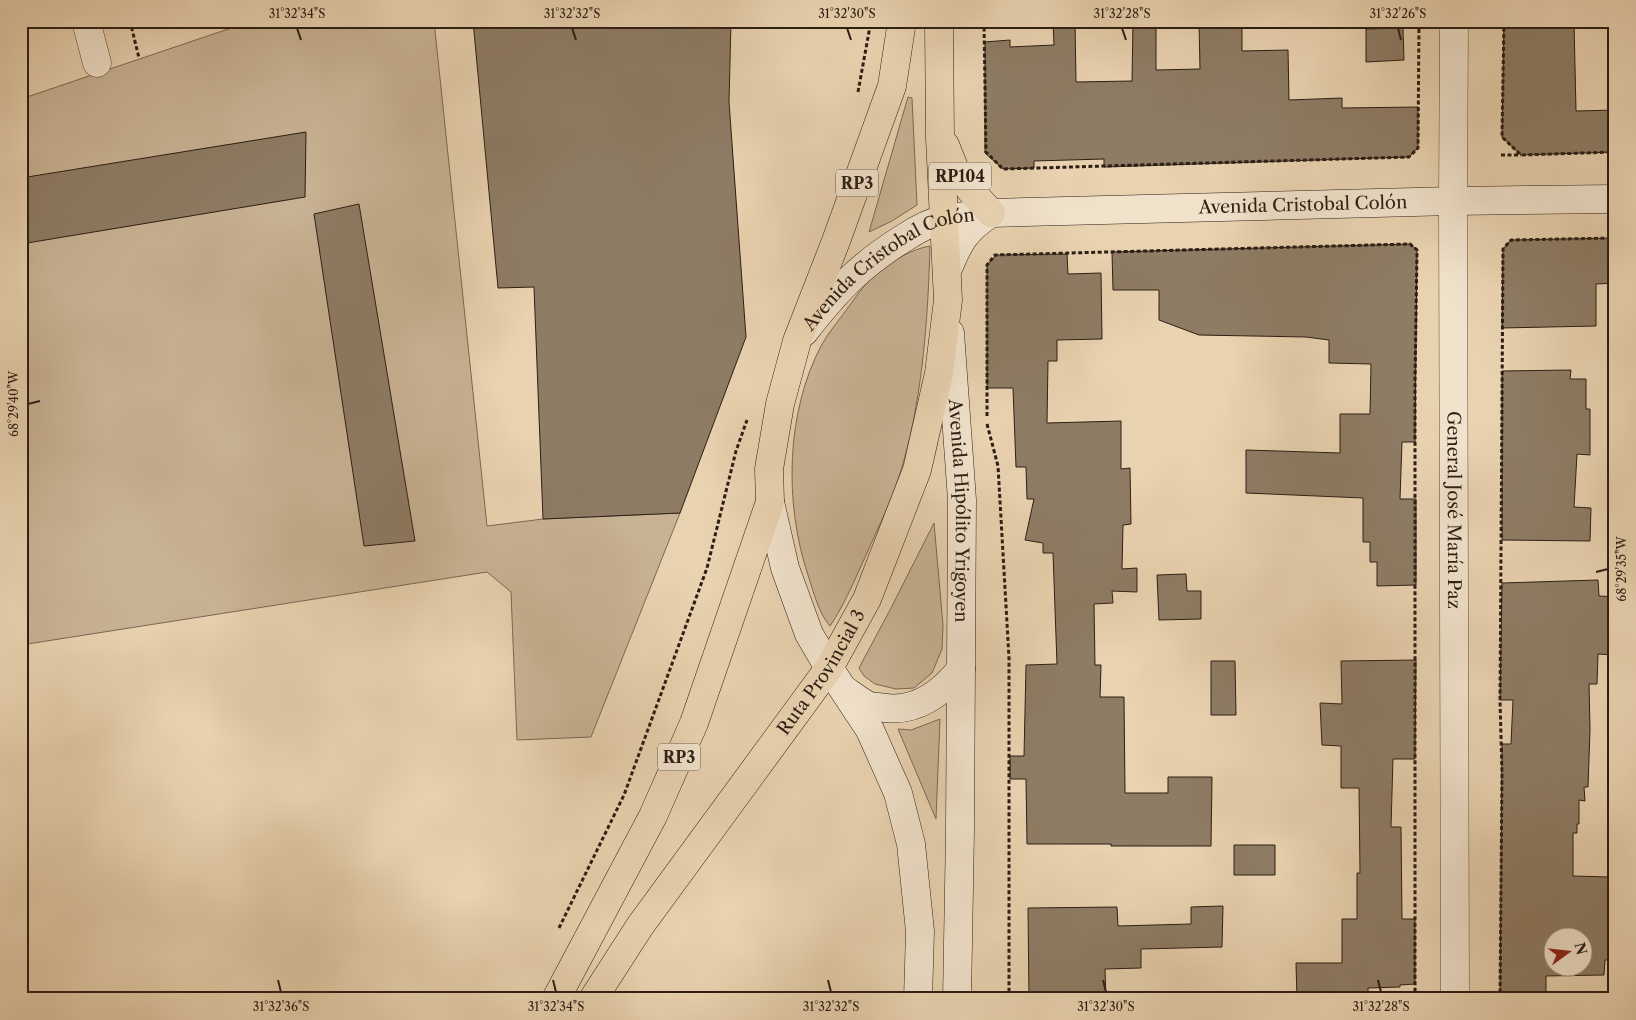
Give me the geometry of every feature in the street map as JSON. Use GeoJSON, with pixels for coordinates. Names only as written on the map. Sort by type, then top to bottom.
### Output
{"type":"FeatureCollection","features":[{"type":"Feature","properties":{"kind":"main road"},"geometry":{"type":"LineString","coordinates":[[86,21],[97,62]]}},
{"type":"Feature","properties":{"kind":"main road","name":"RP3"},"geometry":{"type":"LineString","coordinates":[[556,999],[653,816],[686,740],[713,668],[770,502],[769,469],[772,450],[780,404],[797,341],[836,241],[892,86],[902,21]]}},
{"type":"Feature","properties":{"kind":"main road","name":"Avenida Hipólito Yrigoyen"},"geometry":{"type":"LineString","coordinates":[[939,21],[940,132],[944,219],[962,500],[957,999]]}},
{"type":"Feature","properties":{"kind":"main road","name":"General José María Paz"},"geometry":{"type":"LineString","coordinates":[[1454,21],[1455,999]]}},
{"type":"Feature","properties":{"kind":"main road","name":"RP104"},"geometry":{"type":"LineString","coordinates":[[940,132],[955,170],[991,213]]}},
{"type":"Feature","properties":{"kind":"main road","name":"Avenida Cristobal Colón"},"geometry":{"type":"LineString","coordinates":[[797,341],[827,303],[858,270],[881,252],[914,231],[944,219],[991,213],[1453,201],[1615,199]]}},
{"type":"Feature","properties":{"kind":"main road","name":"Avenida Cristobal Colón"},"geometry":{"type":"LineString","coordinates":[[947,271],[958,244],[975,224],[991,213]]}},
{"type":"Feature","properties":{"kind":"main road","name":"Ruta Provincial 3"},"geometry":{"type":"LineString","coordinates":[[592,999],[640,926],[836,679],[917,470],[939,373],[948,300]]}},
{"type":"Feature","properties":{"kind":"main road"},"geometry":{"type":"LineString","coordinates":[[770,502],[785,568],[809,634],[870,730],[898,793],[911,844],[920,931],[918,999]]}},
{"type":"Feature","properties":{"kind":"main road"},"geometry":{"type":"LineString","coordinates":[[836,679],[870,706],[892,709],[918,705],[951,682],[961,669]]}},
{"type":"Feature","properties":{"kind":"path"},"geometry":{"type":"LineString","coordinates":[[130,21],[139,58]]}},
{"type":"Feature","properties":{"kind":"path"},"geometry":{"type":"LineString","coordinates":[[856,99],[871,21]]}},
{"type":"Feature","properties":{"kind":"path"},"geometry":{"type":"LineString","coordinates":[[984,21],[986,152],[1003,169],[1409,157],[1418,148],[1419,21]]}},
{"type":"Feature","properties":{"kind":"path"},"geometry":{"type":"LineString","coordinates":[[1504,21],[1502,137],[1521,155]]}},
{"type":"Feature","properties":{"kind":"path"},"geometry":{"type":"LineString","coordinates":[[1501,155],[1615,152]]}},
{"type":"Feature","properties":{"kind":"path"},"geometry":{"type":"LineString","coordinates":[[1500,999],[1503,249],[1511,240],[1615,238]]}},
{"type":"Feature","properties":{"kind":"path"},"geometry":{"type":"LineString","coordinates":[[1009,999],[1009,658],[998,466],[987,424],[987,265],[996,256],[1410,244],[1418,250],[1415,999]]}},
{"type":"Feature","properties":{"kind":"path"},"geometry":{"type":"LineString","coordinates":[[554,937],[624,795],[707,568],[736,451],[748,414]]}},
{"type":"Feature","properties":{"kind":"path"},"geometry":{"type":"LineString","coordinates":[[524,999],[528,990]]}},
{"type":"Feature","properties":{"kind":"shaded area"},"geometry":{"type":"Polygon","coordinates":[[[252,21],[434,21],[487,526],[543,519],[680,513],[591,737],[517,740],[511,592],[487,572],[21,645],[21,99],[252,21]]]}},
{"type":"Feature","properties":{"kind":"shaded area"},"geometry":{"type":"Polygon","coordinates":[[[908,97],[912,98],[917,205],[892,221],[869,232],[908,97]]]}},
{"type":"Feature","properties":{"kind":"shaded area"},"geometry":{"type":"Polygon","coordinates":[[[930,246],[928,300],[920,381],[904,460],[882,520],[850,591],[830,626],[822,615],[814,595],[800,547],[795,518],[792,489],[792,459],[795,429],[801,400],[809,372],[821,346],[867,282],[897,259],[910,252],[930,246]]]}},
{"type":"Feature","properties":{"kind":"shaded area"},"geometry":{"type":"Polygon","coordinates":[[[934,523],[943,625],[942,649],[932,673],[914,688],[896,689],[875,684],[864,676],[859,668],[934,523]]]}},
{"type":"Feature","properties":{"kind":"shaded area"},"geometry":{"type":"Polygon","coordinates":[[[940,719],[936,819],[898,729],[911,730],[940,719]]]}},
{"type":"Feature","properties":{"kind":"building"},"geometry":{"type":"Polygon","coordinates":[[[473,21],[731,21],[729,102],[746,337],[680,513],[543,519],[534,287],[498,288],[473,21]]]}},
{"type":"Feature","properties":{"kind":"building"},"geometry":{"type":"Polygon","coordinates":[[[1053,21],[1075,21],[1076,82],[1132,81],[1133,21],[1156,21],[1156,70],[1200,69],[1199,21],[1242,21],[1242,51],[1288,50],[1289,100],[1342,98],[1342,108],[1418,107],[1418,148],[1409,157],[1104,167],[1104,159],[1034,161],[1034,168],[1003,169],[985,153],[985,42],[1010,40],[1010,47],[1054,45],[1053,21]]]}},
{"type":"Feature","properties":{"kind":"building"},"geometry":{"type":"Polygon","coordinates":[[[1504,21],[1562,21],[1563,24],[1574,23],[1576,111],[1615,110],[1615,152],[1521,155],[1502,137],[1504,21]]]}},
{"type":"Feature","properties":{"kind":"building"},"geometry":{"type":"Polygon","coordinates":[[[1403,28],[1404,60],[1366,62],[1366,29],[1403,28]]]}},
{"type":"Feature","properties":{"kind":"building"},"geometry":{"type":"Polygon","coordinates":[[[306,132],[305,197],[21,244],[21,178],[306,132]]]}},
{"type":"Feature","properties":{"kind":"building"},"geometry":{"type":"Polygon","coordinates":[[[359,204],[415,541],[364,546],[314,214],[359,204]]]}},
{"type":"Feature","properties":{"kind":"building"},"geometry":{"type":"Polygon","coordinates":[[[1615,238],[1615,283],[1596,284],[1596,326],[1502,328],[1503,249],[1511,240],[1615,238]]]}},
{"type":"Feature","properties":{"kind":"building"},"geometry":{"type":"Polygon","coordinates":[[[1410,244],[1417,250],[1415,442],[1402,442],[1400,499],[1416,499],[1416,585],[1377,586],[1377,562],[1370,562],[1370,542],[1363,542],[1363,498],[1246,493],[1246,450],[1340,453],[1340,414],[1370,414],[1371,364],[1329,363],[1329,340],[1306,337],[1199,335],[1159,320],[1159,290],[1113,290],[1112,252],[1410,244]]]}},
{"type":"Feature","properties":{"kind":"building"},"geometry":{"type":"Polygon","coordinates":[[[1067,254],[1068,274],[1101,273],[1102,339],[1057,340],[1057,361],[1048,361],[1047,423],[1121,421],[1121,469],[1130,468],[1131,524],[1123,525],[1122,569],[1137,568],[1137,592],[1112,591],[1113,603],[1094,604],[1095,665],[1101,665],[1100,697],[1124,697],[1125,793],[1168,793],[1168,777],[1212,777],[1211,846],[1027,844],[1026,779],[1010,779],[1010,756],[1024,756],[1026,665],[1057,664],[1053,553],[1043,553],[1043,543],[1025,540],[1034,499],[1027,499],[1026,467],[1016,467],[1013,388],[987,388],[987,265],[996,255],[1067,254]]]}},
{"type":"Feature","properties":{"kind":"building"},"geometry":{"type":"Polygon","coordinates":[[[1571,370],[1570,379],[1586,379],[1586,409],[1590,409],[1590,455],[1577,454],[1574,507],[1591,508],[1590,541],[1502,540],[1502,371],[1571,370]]]}},
{"type":"Feature","properties":{"kind":"building"},"geometry":{"type":"Polygon","coordinates":[[[1186,574],[1187,591],[1201,591],[1201,619],[1159,620],[1157,575],[1186,574]]]}},
{"type":"Feature","properties":{"kind":"building"},"geometry":{"type":"Polygon","coordinates":[[[1598,580],[1599,596],[1615,597],[1615,655],[1598,654],[1597,684],[1589,684],[1588,787],[1584,787],[1585,801],[1579,800],[1579,824],[1577,824],[1577,833],[1573,833],[1573,876],[1610,877],[1609,938],[1615,938],[1615,960],[1605,960],[1604,975],[1594,975],[1594,928],[1544,928],[1546,999],[1500,999],[1502,744],[1511,744],[1513,700],[1500,700],[1502,583],[1598,580]]]}},
{"type":"Feature","properties":{"kind":"building"},"geometry":{"type":"Polygon","coordinates":[[[1416,660],[1415,759],[1393,759],[1391,827],[1401,827],[1402,919],[1415,919],[1415,984],[1400,985],[1400,987],[1368,988],[1368,999],[1297,999],[1296,963],[1342,963],[1342,919],[1357,919],[1357,873],[1360,873],[1359,788],[1341,788],[1341,746],[1322,745],[1320,703],[1342,704],[1341,661],[1416,660]]]}},
{"type":"Feature","properties":{"kind":"building"},"geometry":{"type":"Polygon","coordinates":[[[1211,661],[1235,661],[1236,715],[1211,715],[1211,661]]]}},
{"type":"Feature","properties":{"kind":"building"},"geometry":{"type":"Polygon","coordinates":[[[1234,845],[1275,845],[1275,875],[1234,875],[1234,845]]]}},
{"type":"Feature","properties":{"kind":"building"},"geometry":{"type":"Polygon","coordinates":[[[1223,906],[1222,947],[1141,949],[1141,968],[1105,969],[1106,999],[1029,999],[1028,908],[1117,907],[1118,926],[1191,924],[1191,907],[1223,906]]]}}]}
